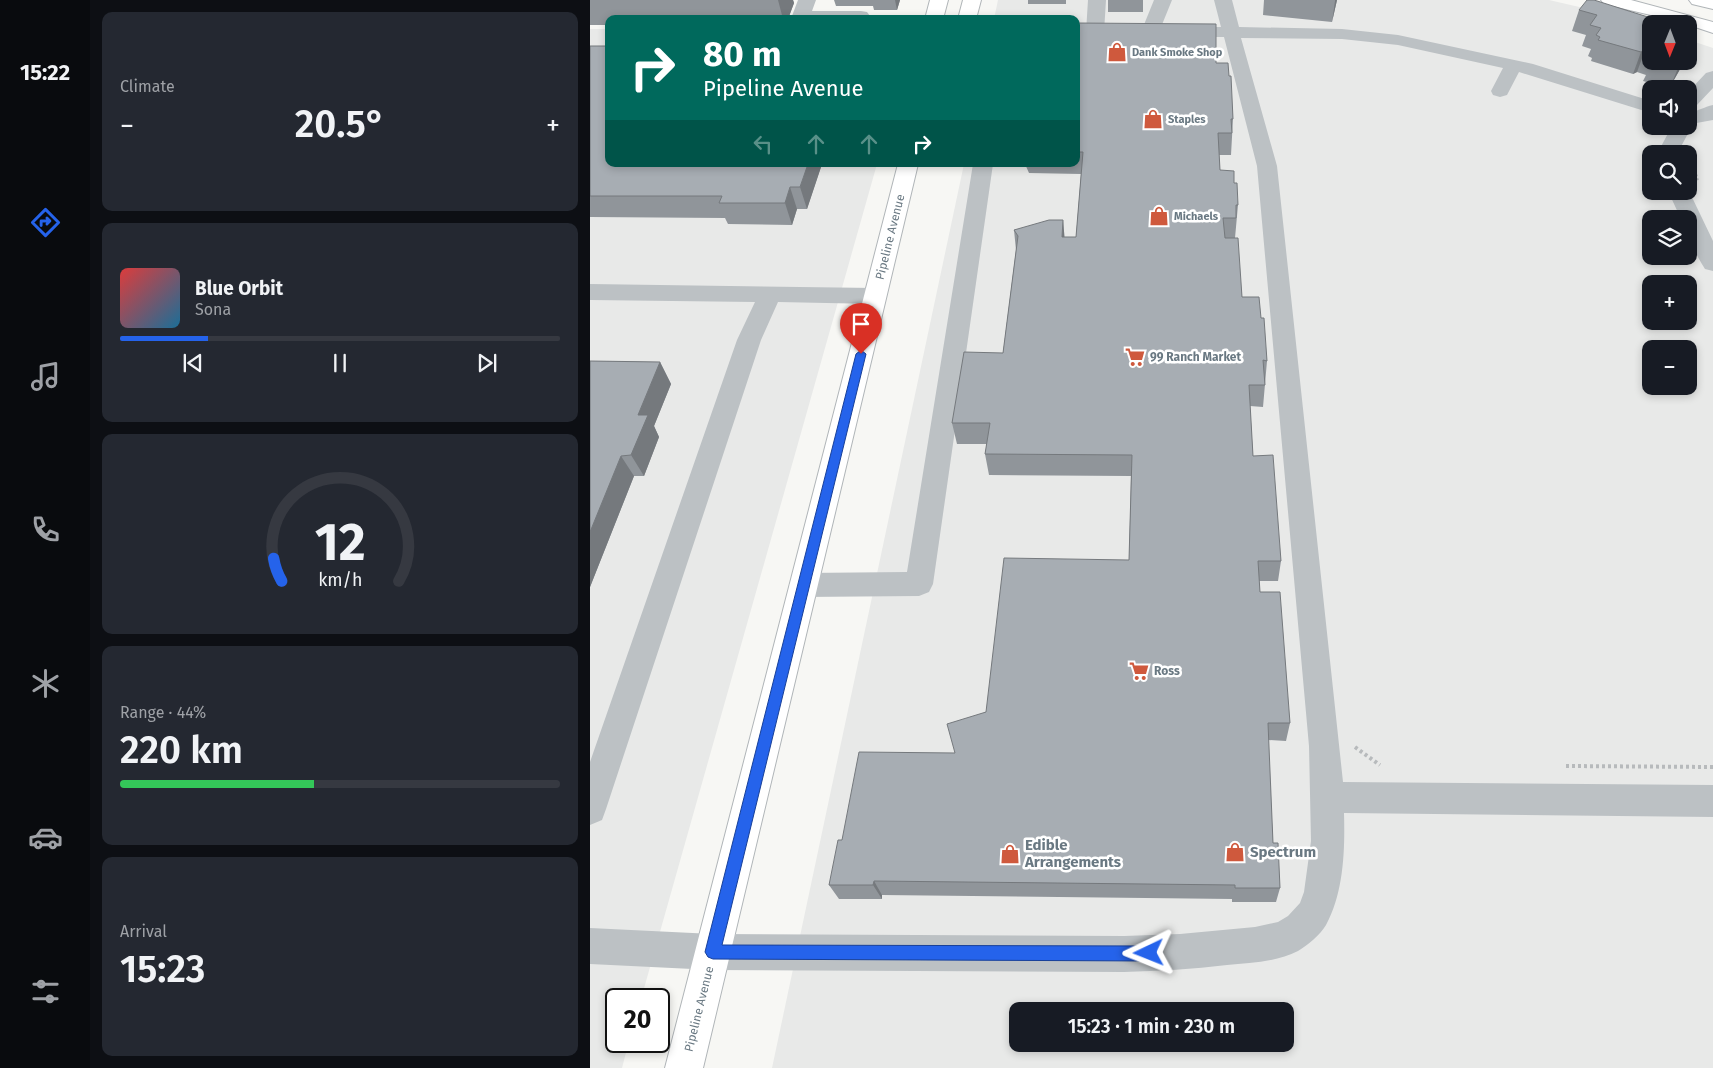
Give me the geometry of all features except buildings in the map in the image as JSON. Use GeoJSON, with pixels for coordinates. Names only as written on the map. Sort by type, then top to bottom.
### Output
{"type":"FeatureCollection","features":[{"type":"Feature","properties":{"kind":"main road"},"geometry":{"type":"LineString","coordinates":[[935,15],[939,0]]}},
{"type":"Feature","properties":{"kind":"main road"},"geometry":{"type":"LineString","coordinates":[[968,15],[972,0]]}},
{"type":"Feature","properties":{"kind":"main road"},"geometry":{"type":"LineString","coordinates":[[1610,0],[1690,20],[1713,28]]}},
{"type":"Feature","properties":{"kind":"main road"},"geometry":{"type":"LineString","coordinates":[[1698,0],[1713,4]]}},
{"type":"Feature","properties":{"kind":"main road","name":"Pipeline Avenue"},"geometry":{"type":"LineString","coordinates":[[684,1068],[907,167]]}},
{"type":"Feature","properties":{"kind":"lane"},"geometry":{"type":"LineString","coordinates":[[801,15],[807,0]]}},
{"type":"Feature","properties":{"kind":"lane"},"geometry":{"type":"LineString","coordinates":[[1095,32],[1097,0]]}},
{"type":"Feature","properties":{"kind":"lane"},"geometry":{"type":"LineString","coordinates":[[1150,32],[1163,0]]}},
{"type":"Feature","properties":{"kind":"lane"},"geometry":{"type":"LineString","coordinates":[[590,946],[713,952],[1124,954],[1180,952],[1255,945],[1286,938],[1300,928],[1313,914],[1321,892],[1328,840],[1325,746],[1267,166],[1223,0]]}},
{"type":"Feature","properties":{"kind":"lane"},"geometry":{"type":"LineString","coordinates":[[1132,32],[1231,32],[1362,28],[1398,40],[1525,62],[1642,104]]}},
{"type":"Feature","properties":{"kind":"lane"},"geometry":{"type":"LineString","coordinates":[[1080,33],[1114,32]]}},
{"type":"Feature","properties":{"kind":"lane"},"geometry":{"type":"LineString","coordinates":[[1500,91],[1525,62]]}},
{"type":"Feature","properties":{"kind":"lane"},"geometry":{"type":"LineString","coordinates":[[1697,94],[1713,77]]}},
{"type":"Feature","properties":{"kind":"lane"},"geometry":{"type":"LineString","coordinates":[[1697,117],[1709,115],[1713,110]]}},
{"type":"Feature","properties":{"kind":"lane"},"geometry":{"type":"LineString","coordinates":[[1697,121],[1713,126]]}},
{"type":"Feature","properties":{"kind":"lane"},"geometry":{"type":"LineString","coordinates":[[804,585],[919,584],[970,258],[982,167]]}},
{"type":"Feature","properties":{"kind":"lane"},"geometry":{"type":"LineString","coordinates":[[1684,200],[1704,228],[1713,264]]}},
{"type":"Feature","properties":{"kind":"lane"},"geometry":{"type":"LineString","coordinates":[[590,292],[875,296]]}},
{"type":"Feature","properties":{"kind":"lane"},"geometry":{"type":"LineString","coordinates":[[590,809],[749,340],[770,295]]}},
{"type":"Feature","properties":{"kind":"lane"},"geometry":{"type":"LineString","coordinates":[[1328,796],[1713,801]]}},
{"type":"Feature","properties":{"kind":"path"},"geometry":{"type":"LineString","coordinates":[[1697,177],[1699,184]]}},
{"type":"Feature","properties":{"kind":"path"},"geometry":{"type":"LineString","coordinates":[[1325,746],[1355,748],[1379,765],[1388,766]]}},
{"type":"Feature","properties":{"kind":"path"},"geometry":{"type":"LineString","coordinates":[[1556,766],[1713,767]]}},
{"type":"Feature","properties":{"kind":"shaded area"},"geometry":{"type":"Polygon","coordinates":[[[998,0],[1549,0],[1601,12],[1642,52],[1642,70],[1698,70],[1698,43],[1713,48],[1713,1068],[772,1068],[963,167],[1080,167],[1080,15],[995,15],[998,0]]]}},
{"type":"Feature","properties":{"kind":"shaded area"},"geometry":{"type":"Polygon","coordinates":[[[590,29],[605,29],[605,167],[876,167],[644,988],[605,988],[605,1053],[626,1053],[622,1068],[590,1068],[590,29]]]}},
{"type":"Feature","properties":{"kind":"place","name":"Dank Smoke Shop"},"geometry":{"type":"Point","coordinates":[1117,52]}},
{"type":"Feature","properties":{"kind":"place","name":"Staples"},"geometry":{"type":"Point","coordinates":[1153,119]}},
{"type":"Feature","properties":{"kind":"place","name":"Michaels"},"geometry":{"type":"Point","coordinates":[1159,216]}},
{"type":"Feature","properties":{"kind":"place","name":"99 Ranch Market"},"geometry":{"type":"Point","coordinates":[1135,357]}},
{"type":"Feature","properties":{"kind":"place","name":"Ross"},"geometry":{"type":"Point","coordinates":[1139,671]}},
{"type":"Feature","properties":{"kind":"place","name":"Spectrum"},"geometry":{"type":"Point","coordinates":[1235,852]}},
{"type":"Feature","properties":{"kind":"place","name":"Edible Arrangements"},"geometry":{"type":"Point","coordinates":[1010,854]}},
{"type":"Feature","properties":{"kind":"route"},"geometry":{"type":"LineString","coordinates":[[861,354],[713,952],[1149,953]]}}]}
